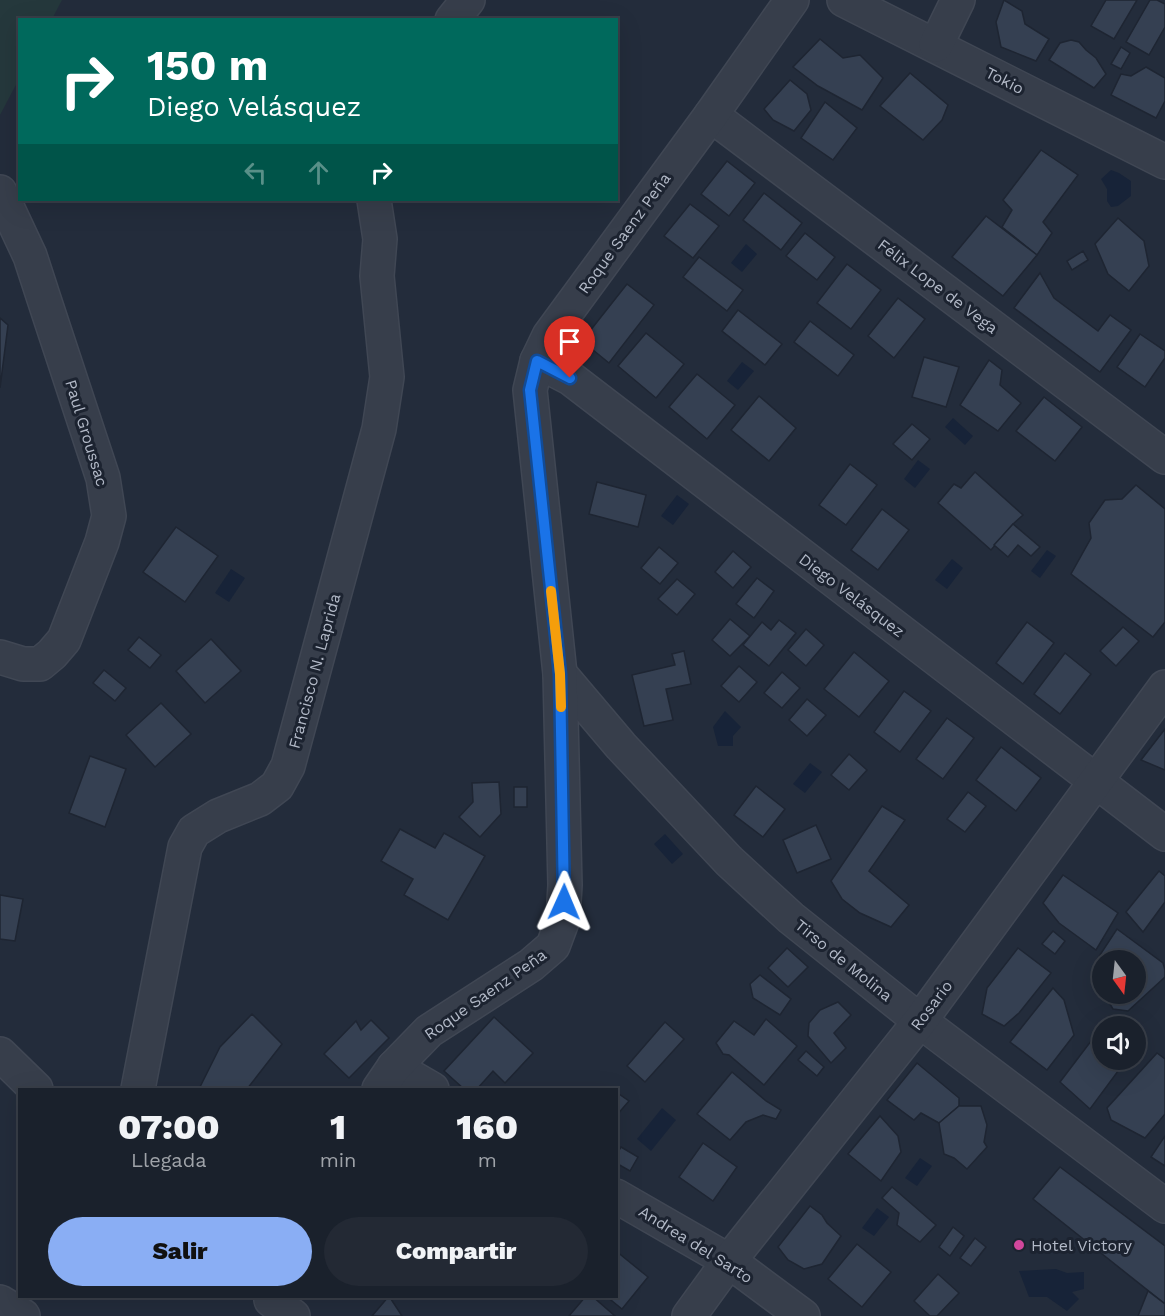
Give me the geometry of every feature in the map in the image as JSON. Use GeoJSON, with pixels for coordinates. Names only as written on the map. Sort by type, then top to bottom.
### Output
{"type":"FeatureCollection","features":[{"type":"Feature","properties":{"kind":"street"},"geometry":{"type":"LineString","coordinates":[[454,18],[468,0]]}},
{"type":"Feature","properties":{"kind":"street","name":"Roque Saenz Peña"},"geometry":{"type":"LineString","coordinates":[[387,1078],[429,1031],[531,965],[553,946],[563,919],[565,885],[560,674],[530,390],[537,361],[549,336],[792,0]]}},
{"type":"Feature","properties":{"kind":"street","name":"Tokio"},"geometry":{"type":"LineString","coordinates":[[844,0],[1165,162]]}},
{"type":"Feature","properties":{"kind":"street"},"geometry":{"type":"LineString","coordinates":[[936,45],[958,0]]}},
{"type":"Feature","properties":{"kind":"street","name":"Félix Lope de Vega"},"geometry":{"type":"LineString","coordinates":[[711,115],[1165,457]]}},
{"type":"Feature","properties":{"kind":"street","name":"Paul Groussac"},"geometry":{"type":"LineString","coordinates":[[0,192],[30,256],[103,478],[109,516],[102,542],[64,640],[40,664],[23,664],[0,657]]}},
{"type":"Feature","properties":{"kind":"street","name":"Francisco N. Laprida"},"geometry":{"type":"LineString","coordinates":[[138,1088],[185,846],[194,831],[218,816],[260,799],[277,786],[288,766],[379,429],[387,377],[377,276],[380,239],[374,201]]}},
{"type":"Feature","properties":{"kind":"street","name":"Diego Velásquez"},"geometry":{"type":"LineString","coordinates":[[537,361],[570,378],[1165,834]]}},
{"type":"Feature","properties":{"kind":"street","name":"Tirso de Molina"},"geometry":{"type":"LineString","coordinates":[[560,674],[621,746],[729,861],[791,918],[920,1021],[1165,1206]]}},
{"type":"Feature","properties":{"kind":"street","name":"Rosario"},"geometry":{"type":"LineString","coordinates":[[689,1316],[729,1261],[920,1021],[1165,687]]}},
{"type":"Feature","properties":{"kind":"street"},"geometry":{"type":"LineString","coordinates":[[563,778],[575,754],[584,745],[598,743],[621,746]]}},
{"type":"Feature","properties":{"kind":"street"},"geometry":{"type":"LineString","coordinates":[[0,1054],[35,1088]]}},
{"type":"Feature","properties":{"kind":"street"},"geometry":{"type":"LineString","coordinates":[[387,1078],[428,1088]]}},
{"type":"Feature","properties":{"kind":"street","name":"Andrea del Sarto"},"geometry":{"type":"LineString","coordinates":[[618,1197],[729,1261],[803,1316]]}},
{"type":"Feature","properties":{"kind":"street"},"geometry":{"type":"LineString","coordinates":[[0,1302],[23,1316]]}},
{"type":"Feature","properties":{"kind":"green space"},"geometry":{"type":"Polygon","coordinates":[[[0,0],[62,0],[53,18],[18,18],[18,81],[0,115],[0,0]]]}},
{"type":"Feature","properties":{"kind":"water"},"geometry":{"type":"Polygon","coordinates":[[[1111,170],[1131,181],[1131,196],[1118,206],[1111,207],[1107,201],[1107,189],[1101,179],[1111,170]]]}},
{"type":"Feature","properties":{"kind":"water"},"geometry":{"type":"Polygon","coordinates":[[[746,244],[757,254],[742,272],[731,263],[746,244]]]}},
{"type":"Feature","properties":{"kind":"water"},"geometry":{"type":"Polygon","coordinates":[[[742,362],[754,371],[738,390],[727,381],[742,362]]]}},
{"type":"Feature","properties":{"kind":"water"},"geometry":{"type":"Polygon","coordinates":[[[953,418],[973,436],[965,445],[945,427],[953,418]]]}},
{"type":"Feature","properties":{"kind":"water"},"geometry":{"type":"Polygon","coordinates":[[[918,460],[930,469],[915,488],[904,479],[918,460]]]}},
{"type":"Feature","properties":{"kind":"water"},"geometry":{"type":"Polygon","coordinates":[[[677,495],[689,504],[673,525],[661,516],[677,495]]]}},
{"type":"Feature","properties":{"kind":"water"},"geometry":{"type":"Polygon","coordinates":[[[1047,550],[1056,556],[1040,578],[1031,571],[1047,550]]]}},
{"type":"Feature","properties":{"kind":"water"},"geometry":{"type":"Polygon","coordinates":[[[952,559],[963,568],[947,589],[935,580],[952,559]]]}},
{"type":"Feature","properties":{"kind":"water"},"geometry":{"type":"Polygon","coordinates":[[[231,569],[245,578],[229,602],[215,593],[231,569]]]}},
{"type":"Feature","properties":{"kind":"water"},"geometry":{"type":"Polygon","coordinates":[[[725,711],[741,727],[733,736],[733,746],[718,746],[713,727],[725,711]]]}},
{"type":"Feature","properties":{"kind":"water"},"geometry":{"type":"Polygon","coordinates":[[[810,763],[822,772],[805,793],[793,784],[810,763]]]}},
{"type":"Feature","properties":{"kind":"water"},"geometry":{"type":"Polygon","coordinates":[[[665,834],[683,854],[672,864],[654,844],[665,834]]]}},
{"type":"Feature","properties":{"kind":"water"},"geometry":{"type":"Polygon","coordinates":[[[662,1108],[676,1120],[651,1151],[637,1139],[662,1108]]]}},
{"type":"Feature","properties":{"kind":"water"},"geometry":{"type":"Polygon","coordinates":[[[920,1158],[932,1166],[917,1186],[905,1178],[920,1158]]]}},
{"type":"Feature","properties":{"kind":"water"},"geometry":{"type":"Polygon","coordinates":[[[877,1208],[889,1217],[874,1236],[862,1228],[877,1208]]]}},
{"type":"Feature","properties":{"kind":"water"},"geometry":{"type":"Polygon","coordinates":[[[1056,1269],[1067,1273],[1084,1272],[1084,1289],[1072,1292],[1079,1299],[1067,1311],[1047,1297],[1029,1297],[1019,1271],[1056,1269]]]}},
{"type":"Feature","properties":{"kind":"building"},"geometry":{"type":"Polygon","coordinates":[[[1004,0],[1022,11],[1025,24],[1049,39],[1036,61],[1001,47],[996,22],[1004,0]]]}},
{"type":"Feature","properties":{"kind":"building"},"geometry":{"type":"Polygon","coordinates":[[[1106,0],[1137,0],[1114,39],[1091,26],[1106,0]]]}},
{"type":"Feature","properties":{"kind":"building"},"geometry":{"type":"Polygon","coordinates":[[[1150,0],[1157,0],[1165,4],[1165,27],[1149,55],[1126,42],[1150,0]]]}},
{"type":"Feature","properties":{"kind":"building"},"geometry":{"type":"Polygon","coordinates":[[[820,39],[843,58],[860,55],[883,78],[862,110],[818,86],[793,67],[820,39]]]}},
{"type":"Feature","properties":{"kind":"building"},"geometry":{"type":"Polygon","coordinates":[[[1071,40],[1079,42],[1096,58],[1106,74],[1094,88],[1049,60],[1060,43],[1071,40]]]}},
{"type":"Feature","properties":{"kind":"building"},"geometry":{"type":"Polygon","coordinates":[[[1121,47],[1130,53],[1121,69],[1111,64],[1121,47]]]}},
{"type":"Feature","properties":{"kind":"building"},"geometry":{"type":"Polygon","coordinates":[[[1146,67],[1165,78],[1165,101],[1156,118],[1111,95],[1121,74],[1131,76],[1146,67]]]}},
{"type":"Feature","properties":{"kind":"building"},"geometry":{"type":"Polygon","coordinates":[[[910,73],[948,105],[942,120],[923,140],[880,106],[910,73]]]}},
{"type":"Feature","properties":{"kind":"building"},"geometry":{"type":"Polygon","coordinates":[[[790,80],[807,94],[811,110],[794,131],[773,120],[764,109],[790,80]]]}},
{"type":"Feature","properties":{"kind":"building"},"geometry":{"type":"Polygon","coordinates":[[[825,102],[857,128],[833,160],[801,138],[825,102]]]}},
{"type":"Feature","properties":{"kind":"building"},"geometry":{"type":"Polygon","coordinates":[[[1041,150],[1078,175],[1043,222],[1052,233],[1037,255],[1002,227],[1012,210],[1003,200],[1041,150]]]}},
{"type":"Feature","properties":{"kind":"building"},"geometry":{"type":"Polygon","coordinates":[[[727,161],[755,183],[729,216],[701,194],[727,161]]]}},
{"type":"Feature","properties":{"kind":"building"},"geometry":{"type":"Polygon","coordinates":[[[764,193],[802,223],[781,250],[743,220],[764,193]]]}},
{"type":"Feature","properties":{"kind":"building"},"geometry":{"type":"Polygon","coordinates":[[[690,204],[719,226],[693,258],[664,236],[690,204]]]}},
{"type":"Feature","properties":{"kind":"building"},"geometry":{"type":"Polygon","coordinates":[[[986,216],[1037,255],[1003,296],[952,257],[986,216]]]}},
{"type":"Feature","properties":{"kind":"building"},"geometry":{"type":"Polygon","coordinates":[[[1118,218],[1144,241],[1149,266],[1129,291],[1108,274],[1095,244],[1118,218]]]}},
{"type":"Feature","properties":{"kind":"building"},"geometry":{"type":"Polygon","coordinates":[[[805,233],[835,257],[817,280],[786,256],[805,233]]]}},
{"type":"Feature","properties":{"kind":"building"},"geometry":{"type":"Polygon","coordinates":[[[1083,251],[1088,260],[1072,270],[1067,261],[1083,251]]]}},
{"type":"Feature","properties":{"kind":"building"},"geometry":{"type":"Polygon","coordinates":[[[699,257],[743,290],[727,311],[683,277],[699,257]]]}},
{"type":"Feature","properties":{"kind":"building"},"geometry":{"type":"Polygon","coordinates":[[[847,264],[881,290],[851,329],[817,303],[847,264]]]}},
{"type":"Feature","properties":{"kind":"building"},"geometry":{"type":"Polygon","coordinates":[[[1040,273],[1054,298],[1098,331],[1110,315],[1131,330],[1100,372],[1014,308],[1040,273]]]}},
{"type":"Feature","properties":{"kind":"building"},"geometry":{"type":"Polygon","coordinates":[[[627,284],[654,305],[609,363],[582,341],[627,284]]]}},
{"type":"Feature","properties":{"kind":"building"},"geometry":{"type":"Polygon","coordinates":[[[898,298],[925,319],[894,358],[868,336],[898,298]]]}},
{"type":"Feature","properties":{"kind":"building"},"geometry":{"type":"Polygon","coordinates":[[[738,310],[782,344],[765,365],[722,331],[738,310]]]}},
{"type":"Feature","properties":{"kind":"building"},"geometry":{"type":"Polygon","coordinates":[[[0,318],[8,325],[0,388],[0,318]]]}},
{"type":"Feature","properties":{"kind":"building"},"geometry":{"type":"Polygon","coordinates":[[[810,321],[854,355],[838,376],[794,342],[810,321]]]}},
{"type":"Feature","properties":{"kind":"building"},"geometry":{"type":"Polygon","coordinates":[[[646,333],[684,364],[656,398],[618,366],[646,333]]]}},
{"type":"Feature","properties":{"kind":"building"},"geometry":{"type":"Polygon","coordinates":[[[1140,334],[1165,351],[1165,358],[1145,387],[1117,367],[1140,334]]]}},
{"type":"Feature","properties":{"kind":"building"},"geometry":{"type":"Polygon","coordinates":[[[924,357],[959,367],[946,407],[912,397],[924,357]]]}},
{"type":"Feature","properties":{"kind":"building"},"geometry":{"type":"Polygon","coordinates":[[[989,360],[1002,370],[1000,385],[1021,403],[998,431],[960,405],[989,360]]]}},
{"type":"Feature","properties":{"kind":"building"},"geometry":{"type":"Polygon","coordinates":[[[697,374],[735,405],[707,439],[669,407],[697,374]]]}},
{"type":"Feature","properties":{"kind":"building"},"geometry":{"type":"Polygon","coordinates":[[[759,396],[796,428],[769,461],[731,430],[759,396]]]}},
{"type":"Feature","properties":{"kind":"building"},"geometry":{"type":"Polygon","coordinates":[[[1044,397],[1082,427],[1055,461],[1016,431],[1044,397]]]}},
{"type":"Feature","properties":{"kind":"building"},"geometry":{"type":"Polygon","coordinates":[[[912,424],[930,439],[912,460],[893,444],[912,424]]]}},
{"type":"Feature","properties":{"kind":"building"},"geometry":{"type":"Polygon","coordinates":[[[850,464],[877,485],[846,525],[819,505],[850,464]]]}},
{"type":"Feature","properties":{"kind":"building"},"geometry":{"type":"Polygon","coordinates":[[[975,472],[1023,515],[991,550],[938,503],[954,484],[961,488],[975,472]]]}},
{"type":"Feature","properties":{"kind":"building"},"geometry":{"type":"Polygon","coordinates":[[[597,482],[646,495],[638,527],[589,514],[597,482]]]}},
{"type":"Feature","properties":{"kind":"building"},"geometry":{"type":"Polygon","coordinates":[[[1136,485],[1165,509],[1165,622],[1153,637],[1071,574],[1091,538],[1089,523],[1105,500],[1122,499],[1136,485]]]}},
{"type":"Feature","properties":{"kind":"building"},"geometry":{"type":"Polygon","coordinates":[[[882,509],[909,530],[878,570],[851,550],[882,509]]]}},
{"type":"Feature","properties":{"kind":"building"},"geometry":{"type":"Polygon","coordinates":[[[1013,524],[1040,547],[1031,556],[1018,545],[1008,557],[994,545],[1013,524]]]}},
{"type":"Feature","properties":{"kind":"building"},"geometry":{"type":"Polygon","coordinates":[[[176,527],[218,556],[185,602],[143,572],[176,527]]]}},
{"type":"Feature","properties":{"kind":"building"},"geometry":{"type":"Polygon","coordinates":[[[659,547],[678,563],[660,584],[641,568],[659,547]]]}},
{"type":"Feature","properties":{"kind":"building"},"geometry":{"type":"Polygon","coordinates":[[[733,551],[751,567],[733,588],[715,572],[733,551]]]}},
{"type":"Feature","properties":{"kind":"building"},"geometry":{"type":"Polygon","coordinates":[[[757,578],[774,591],[754,618],[736,604],[757,578]]]}},
{"type":"Feature","properties":{"kind":"building"},"geometry":{"type":"Polygon","coordinates":[[[677,579],[695,594],[677,615],[658,599],[677,579]]]}},
{"type":"Feature","properties":{"kind":"building"},"geometry":{"type":"Polygon","coordinates":[[[730,619],[750,636],[730,656],[712,640],[730,619]]]}},
{"type":"Feature","properties":{"kind":"building"},"geometry":{"type":"Polygon","coordinates":[[[779,620],[796,633],[769,666],[743,645],[762,622],[771,630],[779,620]]]}},
{"type":"Feature","properties":{"kind":"building"},"geometry":{"type":"Polygon","coordinates":[[[1027,622],[1054,643],[1023,684],[996,663],[1027,622]]]}},
{"type":"Feature","properties":{"kind":"building"},"geometry":{"type":"Polygon","coordinates":[[[1123,627],[1139,641],[1116,666],[1100,651],[1123,627]]]}},
{"type":"Feature","properties":{"kind":"building"},"geometry":{"type":"Polygon","coordinates":[[[806,629],[824,645],[806,666],[788,650],[806,629]]]}},
{"type":"Feature","properties":{"kind":"building"},"geometry":{"type":"Polygon","coordinates":[[[139,637],[161,655],[150,668],[128,650],[139,637]]]}},
{"type":"Feature","properties":{"kind":"building"},"geometry":{"type":"Polygon","coordinates":[[[211,639],[241,671],[205,703],[176,671],[211,639]]]}},
{"type":"Feature","properties":{"kind":"building"},"geometry":{"type":"Polygon","coordinates":[[[684,651],[691,684],[666,689],[673,720],[644,726],[632,675],[675,665],[672,654],[684,651]]]}},
{"type":"Feature","properties":{"kind":"building"},"geometry":{"type":"Polygon","coordinates":[[[854,652],[889,681],[859,717],[824,689],[854,652]]]}},
{"type":"Feature","properties":{"kind":"building"},"geometry":{"type":"Polygon","coordinates":[[[1065,653],[1091,674],[1060,714],[1034,694],[1065,653]]]}},
{"type":"Feature","properties":{"kind":"building"},"geometry":{"type":"Polygon","coordinates":[[[739,666],[757,682],[739,702],[721,686],[739,666]]]}},
{"type":"Feature","properties":{"kind":"building"},"geometry":{"type":"Polygon","coordinates":[[[104,670],[126,688],[115,701],[93,683],[104,670]]]}},
{"type":"Feature","properties":{"kind":"building"},"geometry":{"type":"Polygon","coordinates":[[[782,672],[800,688],[782,708],[764,693],[782,672]]]}},
{"type":"Feature","properties":{"kind":"building"},"geometry":{"type":"Polygon","coordinates":[[[904,691],[931,711],[900,752],[874,732],[904,691]]]}},
{"type":"Feature","properties":{"kind":"building"},"geometry":{"type":"Polygon","coordinates":[[[807,699],[826,715],[807,736],[789,720],[807,699]]]}},
{"type":"Feature","properties":{"kind":"building"},"geometry":{"type":"Polygon","coordinates":[[[161,703],[191,734],[155,767],[126,735],[161,703]]]}},
{"type":"Feature","properties":{"kind":"building"},"geometry":{"type":"Polygon","coordinates":[[[947,718],[974,738],[943,779],[916,759],[947,718]]]}},
{"type":"Feature","properties":{"kind":"building"},"geometry":{"type":"Polygon","coordinates":[[[1165,729],[1165,770],[1141,760],[1165,729]]]}},
{"type":"Feature","properties":{"kind":"building"},"geometry":{"type":"Polygon","coordinates":[[[1001,747],[1041,778],[1016,811],[976,780],[1001,747]]]}},
{"type":"Feature","properties":{"kind":"building"},"geometry":{"type":"Polygon","coordinates":[[[849,754],[867,770],[849,790],[831,775],[849,754]]]}},
{"type":"Feature","properties":{"kind":"building"},"geometry":{"type":"Polygon","coordinates":[[[90,756],[126,769],[105,827],[69,813],[90,756]]]}},
{"type":"Feature","properties":{"kind":"building"},"geometry":{"type":"Polygon","coordinates":[[[499,782],[501,814],[480,837],[459,817],[473,802],[472,783],[499,782]]]}},
{"type":"Feature","properties":{"kind":"building"},"geometry":{"type":"Polygon","coordinates":[[[756,786],[785,809],[763,837],[734,815],[756,786]]]}},
{"type":"Feature","properties":{"kind":"building"},"geometry":{"type":"Polygon","coordinates":[[[514,787],[527,787],[527,807],[514,807],[514,787]]]}},
{"type":"Feature","properties":{"kind":"building"},"geometry":{"type":"Polygon","coordinates":[[[968,792],[986,806],[965,832],[947,819],[968,792]]]}},
{"type":"Feature","properties":{"kind":"building"},"geometry":{"type":"Polygon","coordinates":[[[882,806],[905,820],[869,871],[909,905],[891,927],[860,913],[842,899],[831,881],[882,806]]]}},
{"type":"Feature","properties":{"kind":"building"},"geometry":{"type":"Polygon","coordinates":[[[816,825],[831,859],[797,873],[783,840],[816,825]]]}},
{"type":"Feature","properties":{"kind":"building"},"geometry":{"type":"Polygon","coordinates":[[[400,829],[435,848],[444,833],[485,856],[448,920],[404,895],[413,879],[381,861],[400,829]]]}},
{"type":"Feature","properties":{"kind":"building"},"geometry":{"type":"Polygon","coordinates":[[[1159,871],[1165,876],[1165,902],[1143,932],[1126,912],[1159,871]]]}},
{"type":"Feature","properties":{"kind":"building"},"geometry":{"type":"Polygon","coordinates":[[[1063,875],[1118,913],[1096,950],[1059,923],[1043,903],[1063,875]]]}},
{"type":"Feature","properties":{"kind":"building"},"geometry":{"type":"Polygon","coordinates":[[[0,895],[23,899],[15,941],[0,939],[0,895]]]}},
{"type":"Feature","properties":{"kind":"building"},"geometry":{"type":"Polygon","coordinates":[[[1117,929],[1145,950],[1103,950],[1117,929]]]}},
{"type":"Feature","properties":{"kind":"building"},"geometry":{"type":"Polygon","coordinates":[[[1053,931],[1065,941],[1055,954],[1042,944],[1053,931]]]}},
{"type":"Feature","properties":{"kind":"building"},"geometry":{"type":"Polygon","coordinates":[[[787,948],[808,967],[788,987],[768,968],[787,948]]]}},
{"type":"Feature","properties":{"kind":"building"},"geometry":{"type":"Polygon","coordinates":[[[1018,948],[1051,973],[1019,1013],[1004,1026],[982,1014],[987,988],[1018,948]]]}},
{"type":"Feature","properties":{"kind":"building"},"geometry":{"type":"Polygon","coordinates":[[[1146,950],[1163,963],[1165,977],[1146,994],[1146,950]]]}},
{"type":"Feature","properties":{"kind":"building"},"geometry":{"type":"Polygon","coordinates":[[[760,975],[791,999],[780,1015],[753,998],[750,984],[760,975]]]}},
{"type":"Feature","properties":{"kind":"building"},"geometry":{"type":"Polygon","coordinates":[[[1053,988],[1064,1000],[1074,1035],[1047,1070],[1010,1042],[1053,988]]]}},
{"type":"Feature","properties":{"kind":"building"},"geometry":{"type":"Polygon","coordinates":[[[838,1002],[851,1015],[834,1033],[846,1048],[831,1063],[808,1036],[809,1023],[820,1010],[838,1002]]]}},
{"type":"Feature","properties":{"kind":"building"},"geometry":{"type":"Polygon","coordinates":[[[1110,1004],[1136,1004],[1128,1011],[1113,1009],[1110,1004]]]}},
{"type":"Feature","properties":{"kind":"building"},"geometry":{"type":"Polygon","coordinates":[[[252,1014],[282,1044],[248,1088],[200,1088],[220,1047],[252,1014]]]}},
{"type":"Feature","properties":{"kind":"building"},"geometry":{"type":"Polygon","coordinates":[[[494,1017],[533,1053],[505,1083],[493,1071],[478,1088],[463,1088],[444,1071],[494,1017]]]}},
{"type":"Feature","properties":{"kind":"building"},"geometry":{"type":"Polygon","coordinates":[[[766,1019],[797,1046],[764,1085],[729,1055],[723,1054],[716,1043],[734,1021],[754,1035],[766,1019]]]}},
{"type":"Feature","properties":{"kind":"building"},"geometry":{"type":"Polygon","coordinates":[[[371,1020],[389,1038],[349,1078],[324,1054],[356,1021],[361,1030],[371,1020]]]}},
{"type":"Feature","properties":{"kind":"building"},"geometry":{"type":"Polygon","coordinates":[[[665,1022],[684,1039],[645,1082],[627,1066],[665,1022]]]}},
{"type":"Feature","properties":{"kind":"building"},"geometry":{"type":"Polygon","coordinates":[[[1092,1040],[1092,1070],[1119,1070],[1090,1109],[1060,1082],[1092,1040]]]}},
{"type":"Feature","properties":{"kind":"building"},"geometry":{"type":"Polygon","coordinates":[[[806,1051],[824,1067],[817,1076],[798,1060],[806,1051]]]}},
{"type":"Feature","properties":{"kind":"building"},"geometry":{"type":"Polygon","coordinates":[[[1157,1053],[1165,1059],[1165,1114],[1145,1138],[1111,1120],[1107,1108],[1142,1070],[1146,1070],[1146,1065],[1157,1053]]]}},
{"type":"Feature","properties":{"kind":"building"},"geometry":{"type":"Polygon","coordinates":[[[917,1063],[959,1098],[959,1106],[939,1123],[921,1113],[914,1120],[887,1100],[917,1063]]]}},
{"type":"Feature","properties":{"kind":"building"},"geometry":{"type":"Polygon","coordinates":[[[732,1072],[766,1101],[781,1110],[776,1119],[763,1115],[746,1122],[730,1140],[697,1114],[732,1072]]]}},
{"type":"Feature","properties":{"kind":"building"},"geometry":{"type":"Polygon","coordinates":[[[618,1093],[629,1101],[618,1114],[618,1093]]]}},
{"type":"Feature","properties":{"kind":"building"},"geometry":{"type":"Polygon","coordinates":[[[959,1106],[981,1106],[987,1125],[984,1142],[987,1147],[967,1169],[954,1158],[944,1154],[939,1123],[959,1106]]]}},
{"type":"Feature","properties":{"kind":"building"},"geometry":{"type":"Polygon","coordinates":[[[880,1116],[898,1136],[901,1152],[881,1181],[848,1154],[880,1116]]]}},
{"type":"Feature","properties":{"kind":"building"},"geometry":{"type":"Polygon","coordinates":[[[1165,1136],[1165,1166],[1151,1157],[1165,1136]]]}},
{"type":"Feature","properties":{"kind":"building"},"geometry":{"type":"Polygon","coordinates":[[[703,1143],[737,1167],[713,1201],[679,1177],[703,1143]]]}},
{"type":"Feature","properties":{"kind":"building"},"geometry":{"type":"Polygon","coordinates":[[[621,1147],[638,1157],[630,1171],[618,1164],[618,1152],[621,1147]]]}},
{"type":"Feature","properties":{"kind":"building"},"geometry":{"type":"Polygon","coordinates":[[[1060,1167],[1165,1246],[1165,1304],[1033,1199],[1060,1167]]]}},
{"type":"Feature","properties":{"kind":"building"},"geometry":{"type":"Polygon","coordinates":[[[892,1187],[936,1225],[920,1242],[897,1225],[899,1213],[882,1198],[892,1187]]]}},
{"type":"Feature","properties":{"kind":"building"},"geometry":{"type":"Polygon","coordinates":[[[810,1206],[822,1215],[841,1236],[822,1264],[804,1269],[788,1260],[778,1247],[810,1206]]]}},
{"type":"Feature","properties":{"kind":"building"},"geometry":{"type":"Polygon","coordinates":[[[953,1227],[964,1236],[950,1256],[939,1247],[953,1227]]]}},
{"type":"Feature","properties":{"kind":"building"},"geometry":{"type":"Polygon","coordinates":[[[975,1238],[986,1247],[971,1266],[960,1258],[975,1238]]]}},
{"type":"Feature","properties":{"kind":"building"},"geometry":{"type":"Polygon","coordinates":[[[857,1244],[891,1272],[862,1307],[828,1279],[857,1244]]]}},
{"type":"Feature","properties":{"kind":"building"},"geometry":{"type":"Polygon","coordinates":[[[618,1253],[648,1277],[622,1309],[608,1298],[618,1298],[618,1253]]]}},
{"type":"Feature","properties":{"kind":"building"},"geometry":{"type":"Polygon","coordinates":[[[938,1274],[959,1293],[937,1316],[930,1316],[914,1301],[938,1274]]]}},
{"type":"Feature","properties":{"kind":"building","name":"Hotel Victory"},"geometry":{"type":"Polygon","coordinates":[[[1148,1291],[1165,1304],[1165,1316],[1138,1316],[1148,1291]]]}},
{"type":"Feature","properties":{"kind":"building"},"geometry":{"type":"Polygon","coordinates":[[[387,1298],[390,1298],[402,1316],[372,1316],[387,1298]]]}},
{"type":"Feature","properties":{"kind":"building"},"geometry":{"type":"Polygon","coordinates":[[[584,1298],[594,1298],[615,1316],[569,1316],[584,1298]]]}},
{"type":"Feature","properties":{"kind":"slow traffic"},"geometry":{"type":"LineString","coordinates":[[551,591],[560,674],[561,707]]}},
{"type":"Feature","properties":{"kind":"place","name":"Hotel Victory"},"geometry":{"type":"Point","coordinates":[1019,1245]}},
{"type":"Feature","properties":{"kind":"route"},"geometry":{"type":"LineString","coordinates":[[564,902],[560,674],[530,390],[537,361],[570,378]]}}]}
